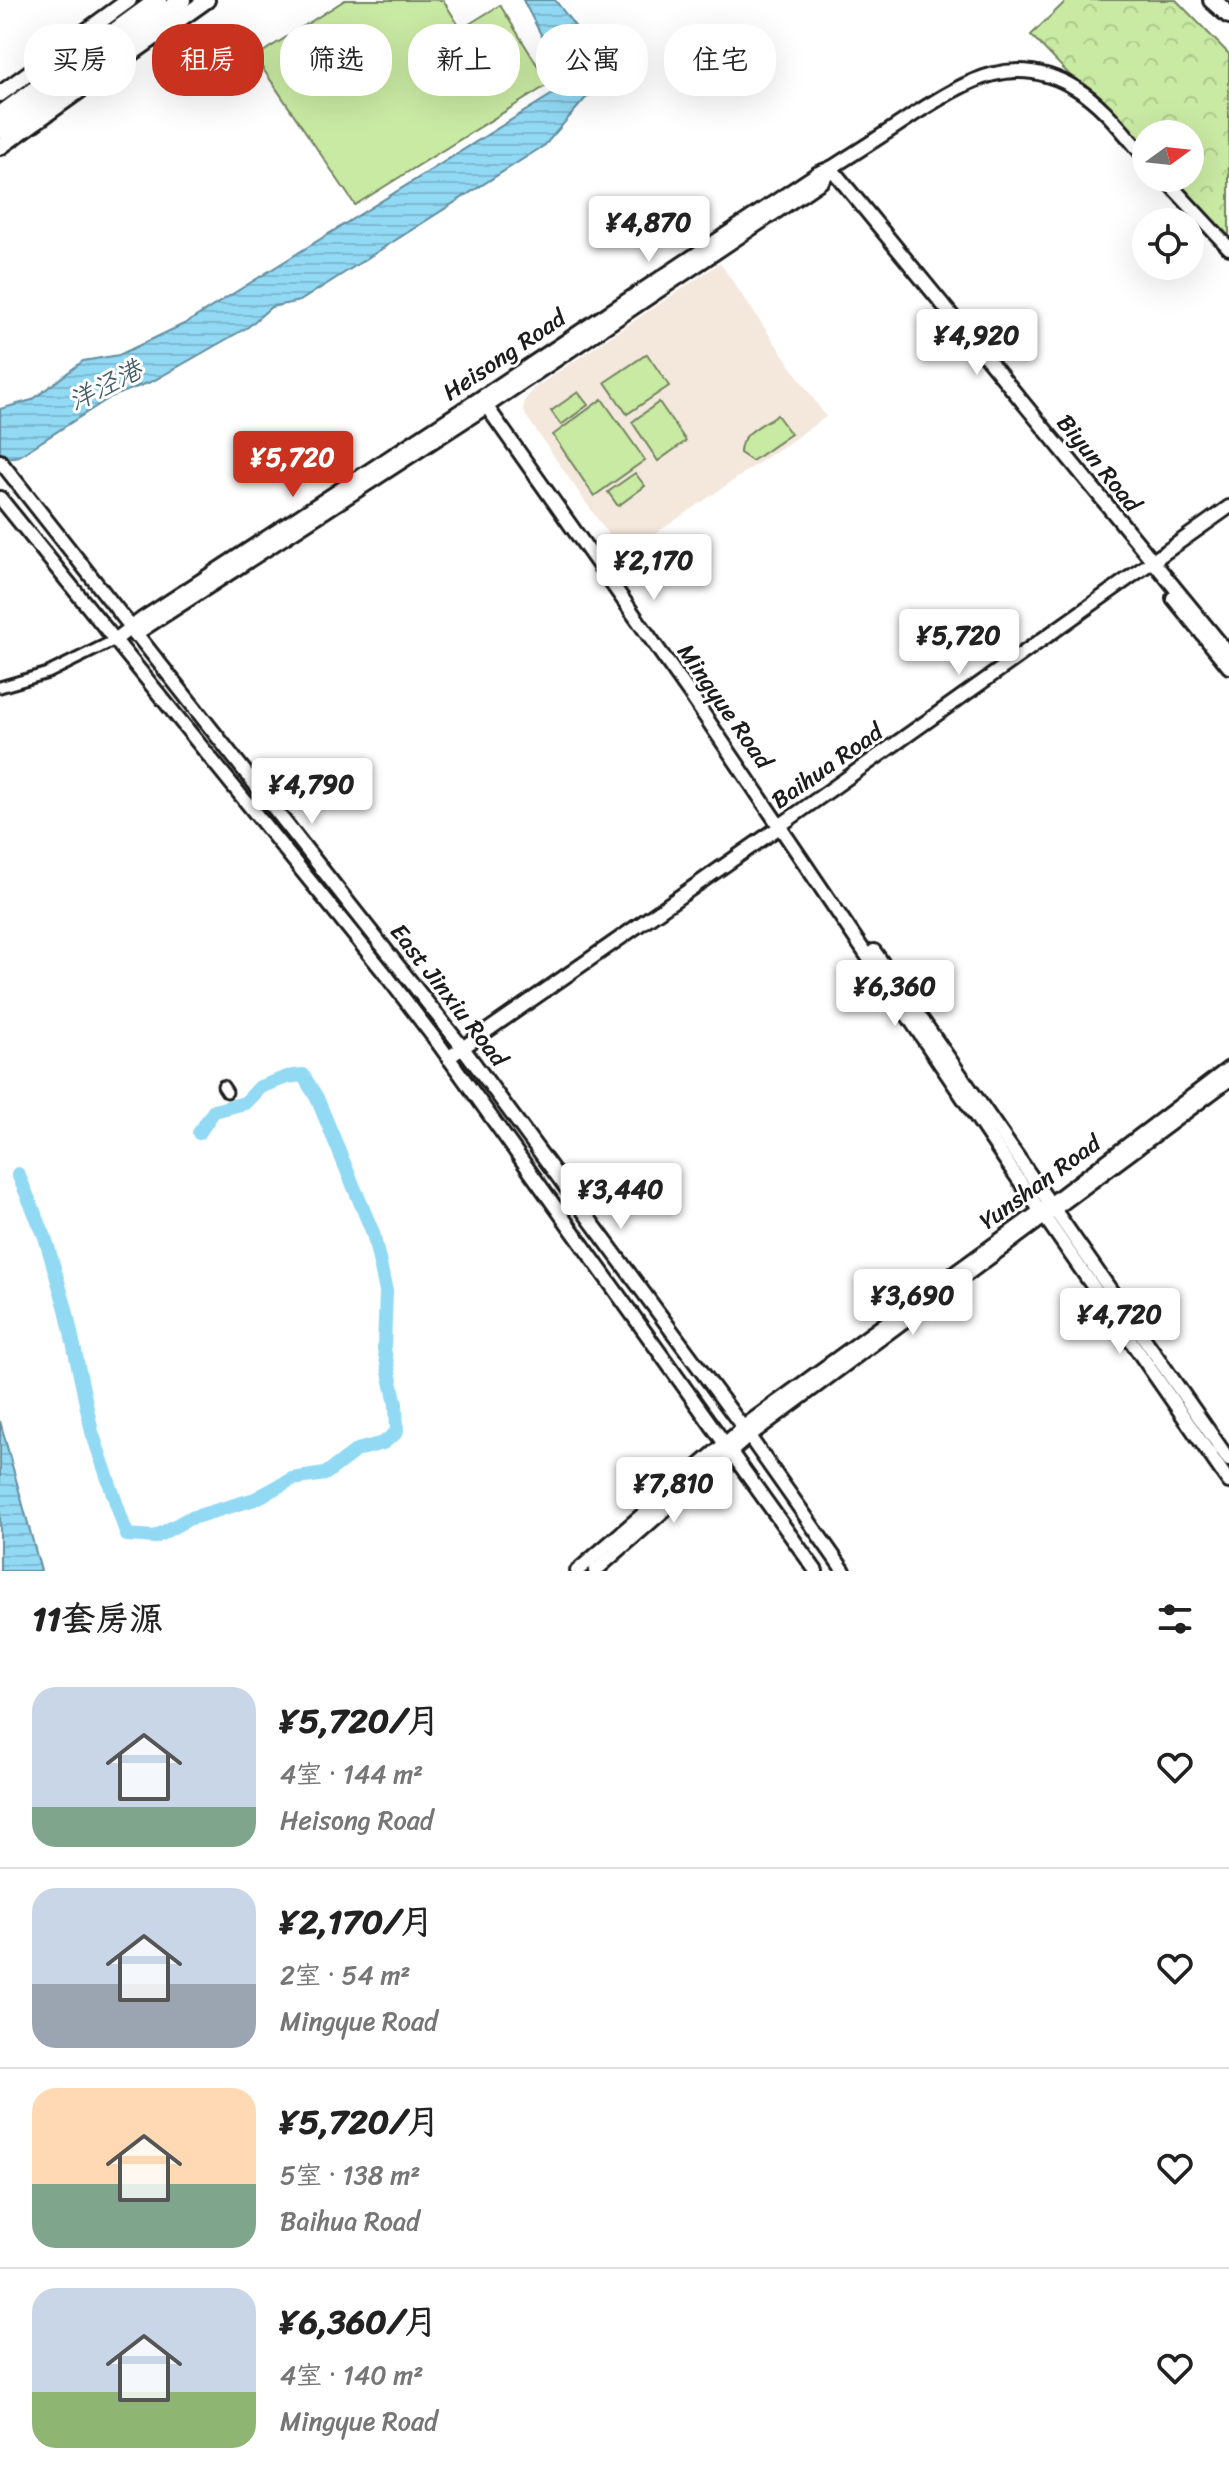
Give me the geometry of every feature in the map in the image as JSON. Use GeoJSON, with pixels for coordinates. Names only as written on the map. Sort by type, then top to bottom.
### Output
{"type":"FeatureCollection","features":[{"type":"Feature","properties":{"kind":"highway"},"geometry":{"type":"LineString","coordinates":[[136,24],[158,0]]}},
{"type":"Feature","properties":{"kind":"highway"},"geometry":{"type":"LineString","coordinates":[[136,24],[182,0]]}},
{"type":"Feature","properties":{"kind":"highway"},"geometry":{"type":"LineString","coordinates":[[1212,0],[1229,14]]}},
{"type":"Feature","properties":{"kind":"highway"},"geometry":{"type":"LineString","coordinates":[[0,115],[28,96]]}},
{"type":"Feature","properties":{"kind":"highway"},"geometry":{"type":"LineString","coordinates":[[0,130],[44,96]]}},
{"type":"Feature","properties":{"kind":"main road"},"geometry":{"type":"LineString","coordinates":[[0,94],[129,0]]}},
{"type":"Feature","properties":{"kind":"main road"},"geometry":{"type":"LineString","coordinates":[[0,147],[207,0]]}},
{"type":"Feature","properties":{"kind":"main road"},"geometry":{"type":"LineString","coordinates":[[1218,0],[1229,14]]}},
{"type":"Feature","properties":{"kind":"street","name":"Heisong Road"},"geometry":{"type":"LineString","coordinates":[[109,644],[487,402],[818,173],[831,168],[962,84],[987,74],[1011,70],[1057,78],[1097,105],[1132,143]]}},
{"type":"Feature","properties":{"kind":"street","name":"Biyun Road"},"geometry":{"type":"LineString","coordinates":[[831,168],[1229,654]]}},
{"type":"Feature","properties":{"kind":"street"},"geometry":{"type":"LineString","coordinates":[[1177,192],[1229,248]]}},
{"type":"Feature","properties":{"kind":"street","name":"Mingyue Road"},"geometry":{"type":"LineString","coordinates":[[487,402],[693,686],[783,824],[1048,1210],[1229,1482]]}},
{"type":"Feature","properties":{"kind":"street","name":"East Jinxiu Road"},"geometry":{"type":"LineString","coordinates":[[2,464],[463,1048],[746,1432],[844,1571]]}},
{"type":"Feature","properties":{"kind":"street","name":"East Jinxiu Road"},"geometry":{"type":"LineString","coordinates":[[0,498],[109,644],[383,971],[816,1571]]}},
{"type":"Feature","properties":{"kind":"street","name":"Baihua Road"},"geometry":{"type":"LineString","coordinates":[[448,1058],[1229,507]]}},
{"type":"Feature","properties":{"kind":"street","name":"Biyun Road"},"geometry":{"type":"LineString","coordinates":[[1152,562],[1152,571],[1229,667]]}},
{"type":"Feature","properties":{"kind":"street"},"geometry":{"type":"LineString","coordinates":[[0,687],[48,673],[109,644]]}},
{"type":"Feature","properties":{"kind":"street","name":"Yunshan Road"},"geometry":{"type":"LineString","coordinates":[[1048,1210],[1229,1068]]}},
{"type":"Feature","properties":{"kind":"street","name":"Yunshan Road"},"geometry":{"type":"LineString","coordinates":[[577,1571],[746,1432],[1229,1080]]}},
{"type":"Feature","properties":{"kind":"street","name":"Mingyue Road"},"geometry":{"type":"LineString","coordinates":[[1048,1210],[1229,1460]]}},
{"type":"Feature","properties":{"kind":"street","name":"Yunshan Road"},"geometry":{"type":"LineString","coordinates":[[595,1571],[727,1447]]}},
{"type":"Feature","properties":{"kind":"shaded area"},"geometry":{"type":"Polygon","coordinates":[[[720,263],[826,417],[623,556],[526,416],[523,408],[525,400],[534,388],[720,263]]]}},
{"type":"Feature","properties":{"kind":"green space"},"geometry":{"type":"Polygon","coordinates":[[[345,0],[443,0],[458,24],[408,24],[408,96],[520,96],[520,37],[536,63],[536,92],[355,205],[281,96],[392,96],[392,24],[307,24],[345,0]]]}},
{"type":"Feature","properties":{"kind":"green space"},"geometry":{"type":"Polygon","coordinates":[[[1067,0],[1176,0],[1229,54],[1229,240],[1204,214],[1204,208],[1198,208],[1183,192],[1204,192],[1204,120],[1132,120],[1132,140],[1031,35],[1067,0]]]}},
{"type":"Feature","properties":{"kind":"green space"},"geometry":{"type":"Polygon","coordinates":[[[500,5],[512,24],[469,24],[500,5]]]}},
{"type":"Feature","properties":{"kind":"green space"},"geometry":{"type":"Polygon","coordinates":[[[280,41],[280,94],[264,70],[264,51],[280,41]]]}},
{"type":"Feature","properties":{"kind":"green space"},"geometry":{"type":"Polygon","coordinates":[[[647,354],[669,386],[627,414],[605,382],[647,354]]]}},
{"type":"Feature","properties":{"kind":"green space"},"geometry":{"type":"Polygon","coordinates":[[[578,392],[588,405],[561,425],[551,411],[578,392]]]}},
{"type":"Feature","properties":{"kind":"green space"},"geometry":{"type":"Polygon","coordinates":[[[602,399],[645,460],[594,496],[553,435],[602,399]]]}},
{"type":"Feature","properties":{"kind":"green space"},"geometry":{"type":"Polygon","coordinates":[[[659,402],[686,441],[658,461],[632,422],[659,402]]]}},
{"type":"Feature","properties":{"kind":"green space"},"geometry":{"type":"Polygon","coordinates":[[[777,415],[791,434],[752,461],[740,453],[747,435],[777,415]]]}},
{"type":"Feature","properties":{"kind":"green space"},"geometry":{"type":"Polygon","coordinates":[[[635,473],[645,486],[618,506],[608,492],[635,473]]]}},
{"type":"Feature","properties":{"kind":"water"},"geometry":{"type":"Polygon","coordinates":[[[523,0],[555,0],[573,24],[536,24],[523,0]]]}},
{"type":"Feature","properties":{"kind":"water","name":"洋泾港"},"geometry":{"type":"Polygon","coordinates":[[[549,96],[588,96],[545,145],[300,301],[271,307],[248,327],[153,381],[111,397],[19,456],[0,459],[0,409],[32,400],[83,361],[119,355],[186,323],[549,96]]]}},
{"type":"Feature","properties":{"kind":"water"},"geometry":{"type":"Polygon","coordinates":[[[0,1421],[41,1571],[0,1571],[0,1421]]]}},
{"type":"Feature","properties":{"kind":"waterway"},"geometry":{"type":"LineString","coordinates":[[18,1174],[45,1237],[66,1309],[92,1432],[127,1535],[155,1537],[188,1519],[255,1499],[292,1479],[325,1474],[357,1450],[383,1443],[397,1432],[396,1404],[384,1349],[386,1291],[373,1233],[317,1098],[303,1075],[260,1087],[245,1103],[214,1111],[199,1133]]}}]}
